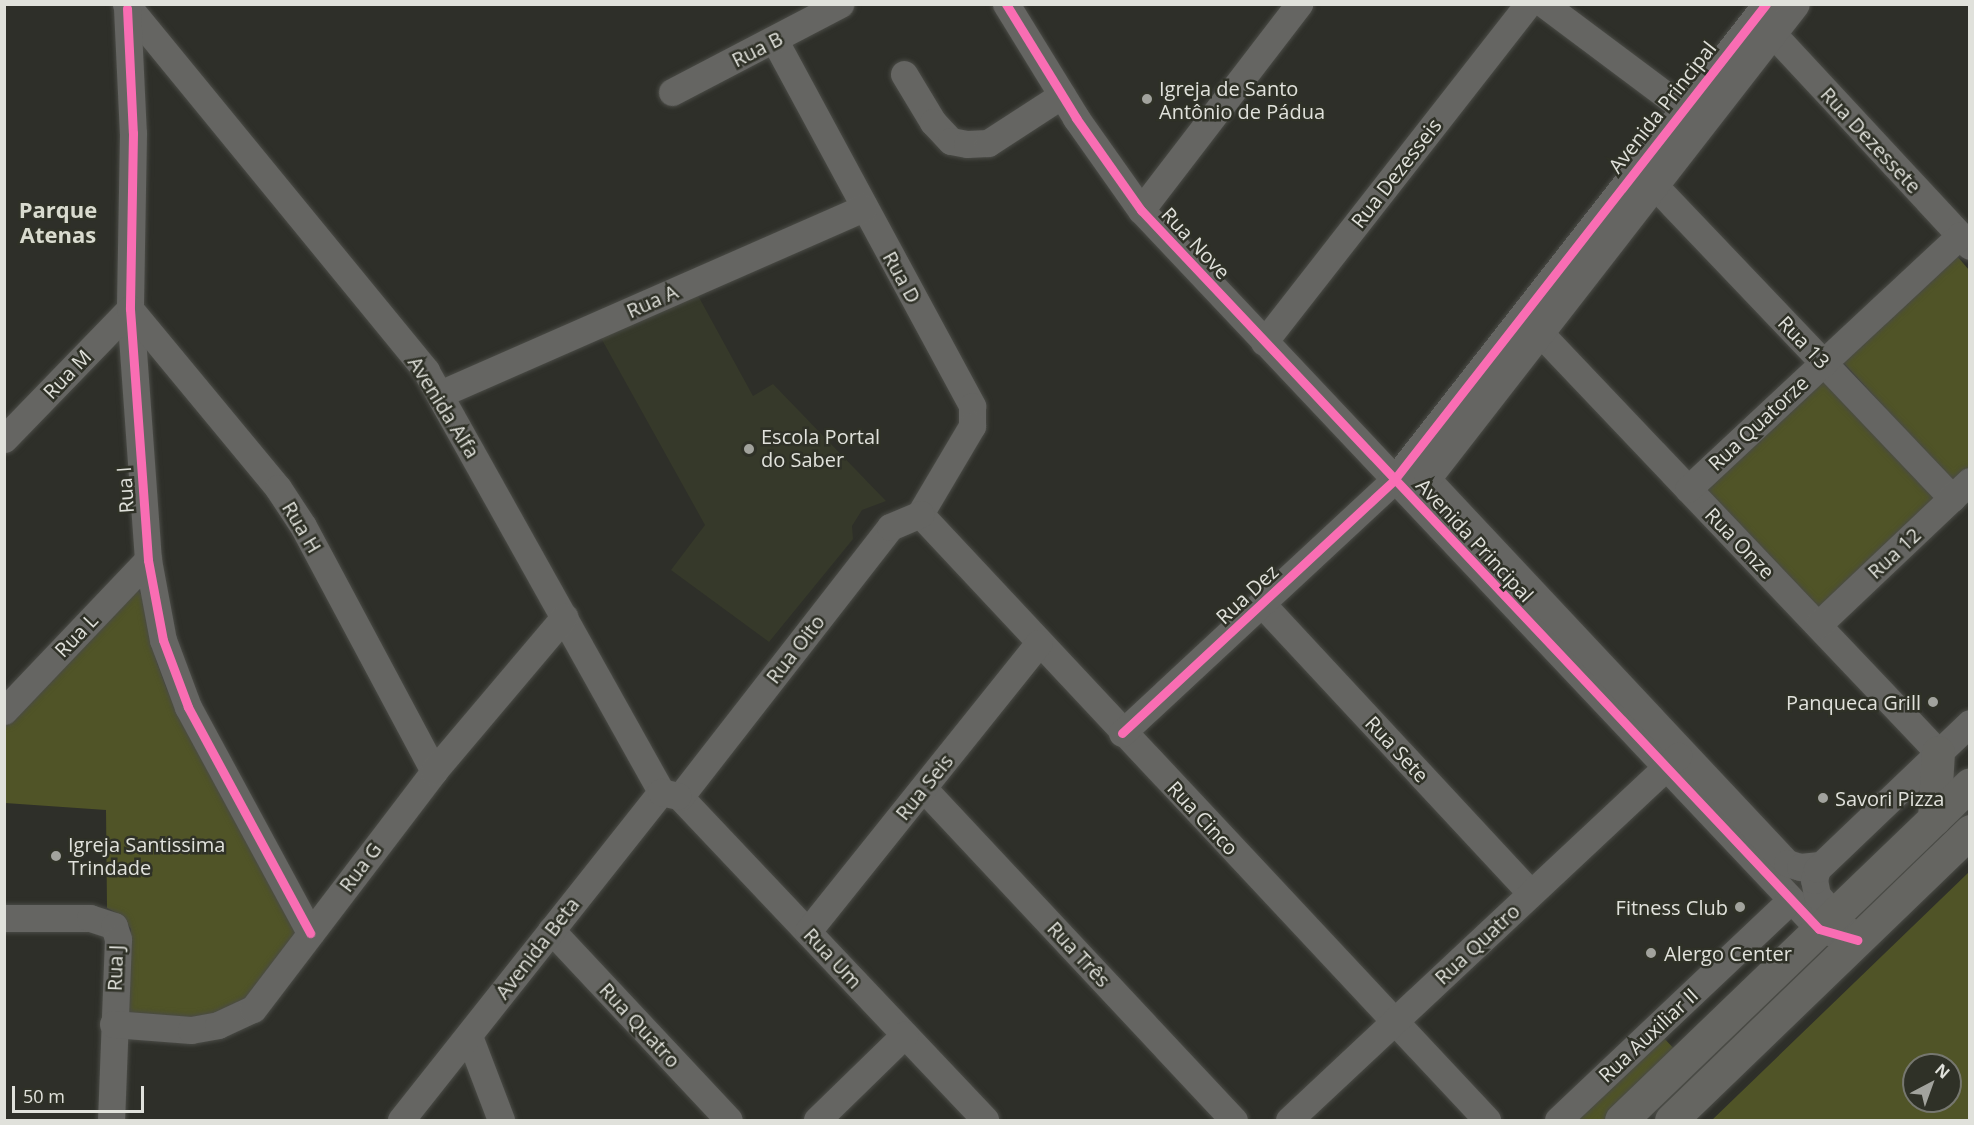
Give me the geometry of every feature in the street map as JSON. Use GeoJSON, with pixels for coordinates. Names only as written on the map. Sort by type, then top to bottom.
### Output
{"type":"FeatureCollection","features":[{"type":"Feature","properties":{"kind":"main road"},"geometry":{"type":"LineString","coordinates":[[1934,819],[1938,752]]}},
{"type":"Feature","properties":{"kind":"main road"},"geometry":{"type":"LineString","coordinates":[[1621,1120],[1970,784]]}},
{"type":"Feature","properties":{"kind":"main road"},"geometry":{"type":"LineString","coordinates":[[1671,1120],[1970,831]]}},
{"type":"Feature","properties":{"kind":"street","name":"Rua B"},"geometry":{"type":"LineString","coordinates":[[672,92],[775,41],[840,4]]}},
{"type":"Feature","properties":{"kind":"street","name":"Rua Nove"},"geometry":{"type":"LineString","coordinates":[[1006,4],[1062,95],[1141,210],[1394,480]]}},
{"type":"Feature","properties":{"kind":"street"},"geometry":{"type":"LineString","coordinates":[[1141,210],[1299,4]]}},
{"type":"Feature","properties":{"kind":"street","name":"Rua Dezesseis"},"geometry":{"type":"LineString","coordinates":[[1264,342],[1528,4]]}},
{"type":"Feature","properties":{"kind":"street"},"geometry":{"type":"LineString","coordinates":[[1545,4],[1683,108]]}},
{"type":"Feature","properties":{"kind":"street","name":"Avenida Principal"},"geometry":{"type":"LineString","coordinates":[[1427,479],[1655,186],[1727,74],[1766,4]]}},
{"type":"Feature","properties":{"kind":"street","name":"Avenida Principal"},"geometry":{"type":"LineString","coordinates":[[1394,480],[1683,108],[1773,34],[1796,4]]}},
{"type":"Feature","properties":{"kind":"street","name":"Rua I"},"geometry":{"type":"LineString","coordinates":[[126,6],[133,133],[130,309],[148,560],[163,640],[174,675],[310,933]]}},
{"type":"Feature","properties":{"kind":"street","name":"Avenida Alfa"},"geometry":{"type":"LineString","coordinates":[[126,6],[426,371],[564,617],[670,794]]}},
{"type":"Feature","properties":{"kind":"street","name":"Rua Dezessete"},"geometry":{"type":"LineString","coordinates":[[1773,34],[1965,241]]}},
{"type":"Feature","properties":{"kind":"street","name":"Rua D"},"geometry":{"type":"LineString","coordinates":[[775,41],[972,406],[972,426],[921,514]]}},
{"type":"Feature","properties":{"kind":"street"},"geometry":{"type":"LineString","coordinates":[[904,74],[933,122],[951,141],[967,144],[988,143],[1062,95]]}},
{"type":"Feature","properties":{"kind":"street","name":"Rua 13"},"geometry":{"type":"LineString","coordinates":[[1655,186],[1824,362],[1961,489]]}},
{"type":"Feature","properties":{"kind":"street","name":"Rua A"},"geometry":{"type":"LineString","coordinates":[[440,394],[864,208]]}},
{"type":"Feature","properties":{"kind":"street","name":"Rua Quatorze"},"geometry":{"type":"LineString","coordinates":[[1688,489],[1824,362],[1965,241]]}},
{"type":"Feature","properties":{"kind":"street","name":"Rua M"},"geometry":{"type":"LineString","coordinates":[[6,429],[130,309]]}},
{"type":"Feature","properties":{"kind":"street","name":"Rua H"},"geometry":{"type":"LineString","coordinates":[[130,309],[278,488],[303,526],[434,771]]}},
{"type":"Feature","properties":{"kind":"street","name":"Rua Onze"},"geometry":{"type":"LineString","coordinates":[[1541,334],[1938,752]]}},
{"type":"Feature","properties":{"kind":"street","name":"Avenida Principal"},"geometry":{"type":"LineString","coordinates":[[1394,480],[1427,479]]}},
{"type":"Feature","properties":{"kind":"street","name":"Avenida Principal"},"geometry":{"type":"LineString","coordinates":[[1427,479],[1674,760],[1791,900],[1857,940]]}},
{"type":"Feature","properties":{"kind":"street","name":"Avenida Principal"},"geometry":{"type":"LineString","coordinates":[[1394,480],[1674,760],[1786,863],[1800,867],[1820,865]]}},
{"type":"Feature","properties":{"kind":"street","name":"Rua Dez"},"geometry":{"type":"LineString","coordinates":[[1122,733],[1263,605],[1394,480]]}},
{"type":"Feature","properties":{"kind":"street","name":"Rua 12"},"geometry":{"type":"LineString","coordinates":[[1818,625],[1961,489]]}},
{"type":"Feature","properties":{"kind":"street","name":"Rua Cinco"},"geometry":{"type":"LineString","coordinates":[[921,514],[1122,733],[1487,1120]]}},
{"type":"Feature","properties":{"kind":"street","name":"Rua Oito"},"geometry":{"type":"LineString","coordinates":[[670,794],[890,527],[905,517],[921,514]]}},
{"type":"Feature","properties":{"kind":"street","name":"Rua L"},"geometry":{"type":"LineString","coordinates":[[4,711],[148,560]]}},
{"type":"Feature","properties":{"kind":"street","name":"Rua Sete"},"geometry":{"type":"LineString","coordinates":[[1263,605],[1532,893]]}},
{"type":"Feature","properties":{"kind":"street","name":"Rua G"},"geometry":{"type":"LineString","coordinates":[[113,1024],[190,1030],[236,1019],[253,1009],[276,982],[310,933],[434,771],[564,617]]}},
{"type":"Feature","properties":{"kind":"street","name":"Rua Seis"},"geometry":{"type":"LineString","coordinates":[[808,931],[1039,643]]}},
{"type":"Feature","properties":{"kind":"street"},"geometry":{"type":"LineString","coordinates":[[1826,922],[1815,889],[1814,877],[1820,865],[1970,723]]}},
{"type":"Feature","properties":{"kind":"street","name":"Rua Quatro"},"geometry":{"type":"LineString","coordinates":[[1289,1120],[1674,760]]}},
{"type":"Feature","properties":{"kind":"street","name":"Rua Três"},"geometry":{"type":"LineString","coordinates":[[923,788],[1234,1120]]}},
{"type":"Feature","properties":{"kind":"street","name":"Avenida Beta"},"geometry":{"type":"LineString","coordinates":[[401,1120],[550,930],[670,794]]}},
{"type":"Feature","properties":{"kind":"street","name":"Rua Um"},"geometry":{"type":"LineString","coordinates":[[670,794],[808,931],[985,1120]]}},
{"type":"Feature","properties":{"kind":"street","name":"Rua Auxiliar II"},"geometry":{"type":"LineString","coordinates":[[1558,1120],[1791,900]]}},
{"type":"Feature","properties":{"kind":"street","name":"Rua J"},"geometry":{"type":"LineString","coordinates":[[4,918],[90,918],[114,926],[118,939],[111,1120]]}},
{"type":"Feature","properties":{"kind":"street","name":"Rua Quatro"},"geometry":{"type":"LineString","coordinates":[[550,930],[729,1120]]}},
{"type":"Feature","properties":{"kind":"street"},"geometry":{"type":"LineString","coordinates":[[817,1120],[904,1035]]}},
{"type":"Feature","properties":{"kind":"street"},"geometry":{"type":"LineString","coordinates":[[469,1036],[501,1120]]}},
{"type":"Feature","properties":{"kind":"shaded area","name":"Escola Portal do Saber"},"geometry":{"type":"Polygon","coordinates":[[[696,292],[753,396],[773,384],[886,501],[862,510],[852,526],[853,539],[769,642],[671,570],[705,525],[601,338],[696,292]]]}},
{"type":"Feature","properties":{"kind":"green space"},"geometry":{"type":"Polygon","coordinates":[[[1957,256],[1969,270],[1969,467],[1953,482],[1842,361],[1957,256]]]}},
{"type":"Feature","properties":{"kind":"green space"},"geometry":{"type":"Polygon","coordinates":[[[1823,376],[1938,497],[1815,611],[1701,491],[1823,376]]]}},
{"type":"Feature","properties":{"kind":"green space"},"geometry":{"type":"Polygon","coordinates":[[[136,589],[143,596],[156,660],[167,690],[296,934],[245,999],[222,1012],[194,1019],[124,1015],[131,929],[121,915],[107,908],[106,810],[5,803],[4,720],[136,589]]]}},
{"type":"Feature","properties":{"kind":"green space"},"geometry":{"type":"Polygon","coordinates":[[[1969,872],[1969,1120],[1712,1120],[1969,872]]]}},
{"type":"Feature","properties":{"kind":"green space"},"geometry":{"type":"Polygon","coordinates":[[[1661,1035],[1678,1053],[1608,1120],[1570,1120],[1661,1035]]]}},
{"type":"Feature","properties":{"kind":"cycle path"},"geometry":{"type":"LineString","coordinates":[[1006,4],[1076,118],[1141,210],[1819,929],[1857,940]]}},
{"type":"Feature","properties":{"kind":"cycle path"},"geometry":{"type":"LineString","coordinates":[[1122,733],[1394,480],[1766,4]]}},
{"type":"Feature","properties":{"kind":"cycle path"},"geometry":{"type":"LineString","coordinates":[[127,8],[133,133],[130,309],[148,560],[163,640],[188,707],[310,933]]}},
{"type":"Feature","properties":{"kind":"place","name":"Igreja de Santo Antônio de Pádua"},"geometry":{"type":"Point","coordinates":[1147,99]}},
{"type":"Feature","properties":{"kind":"place","name":"Escola Portal do Saber"},"geometry":{"type":"Point","coordinates":[749,449]}},
{"type":"Feature","properties":{"kind":"place","name":"Panqueca Grill"},"geometry":{"type":"Point","coordinates":[1933,702]}},
{"type":"Feature","properties":{"kind":"place","name":"Savori Pizza"},"geometry":{"type":"Point","coordinates":[1823,798]}},
{"type":"Feature","properties":{"kind":"place","name":"Igreja Santissima Trindade"},"geometry":{"type":"Point","coordinates":[56,856]}},
{"type":"Feature","properties":{"kind":"place","name":"Fitness Club"},"geometry":{"type":"Point","coordinates":[1740,907]}},
{"type":"Feature","properties":{"kind":"place","name":"Alergo Center"},"geometry":{"type":"Point","coordinates":[1651,953]}},
{"type":"Feature","properties":{"kind":"district","name":"Parque Atenas"},"geometry":{"type":"Point","coordinates":[58,222]}}]}
